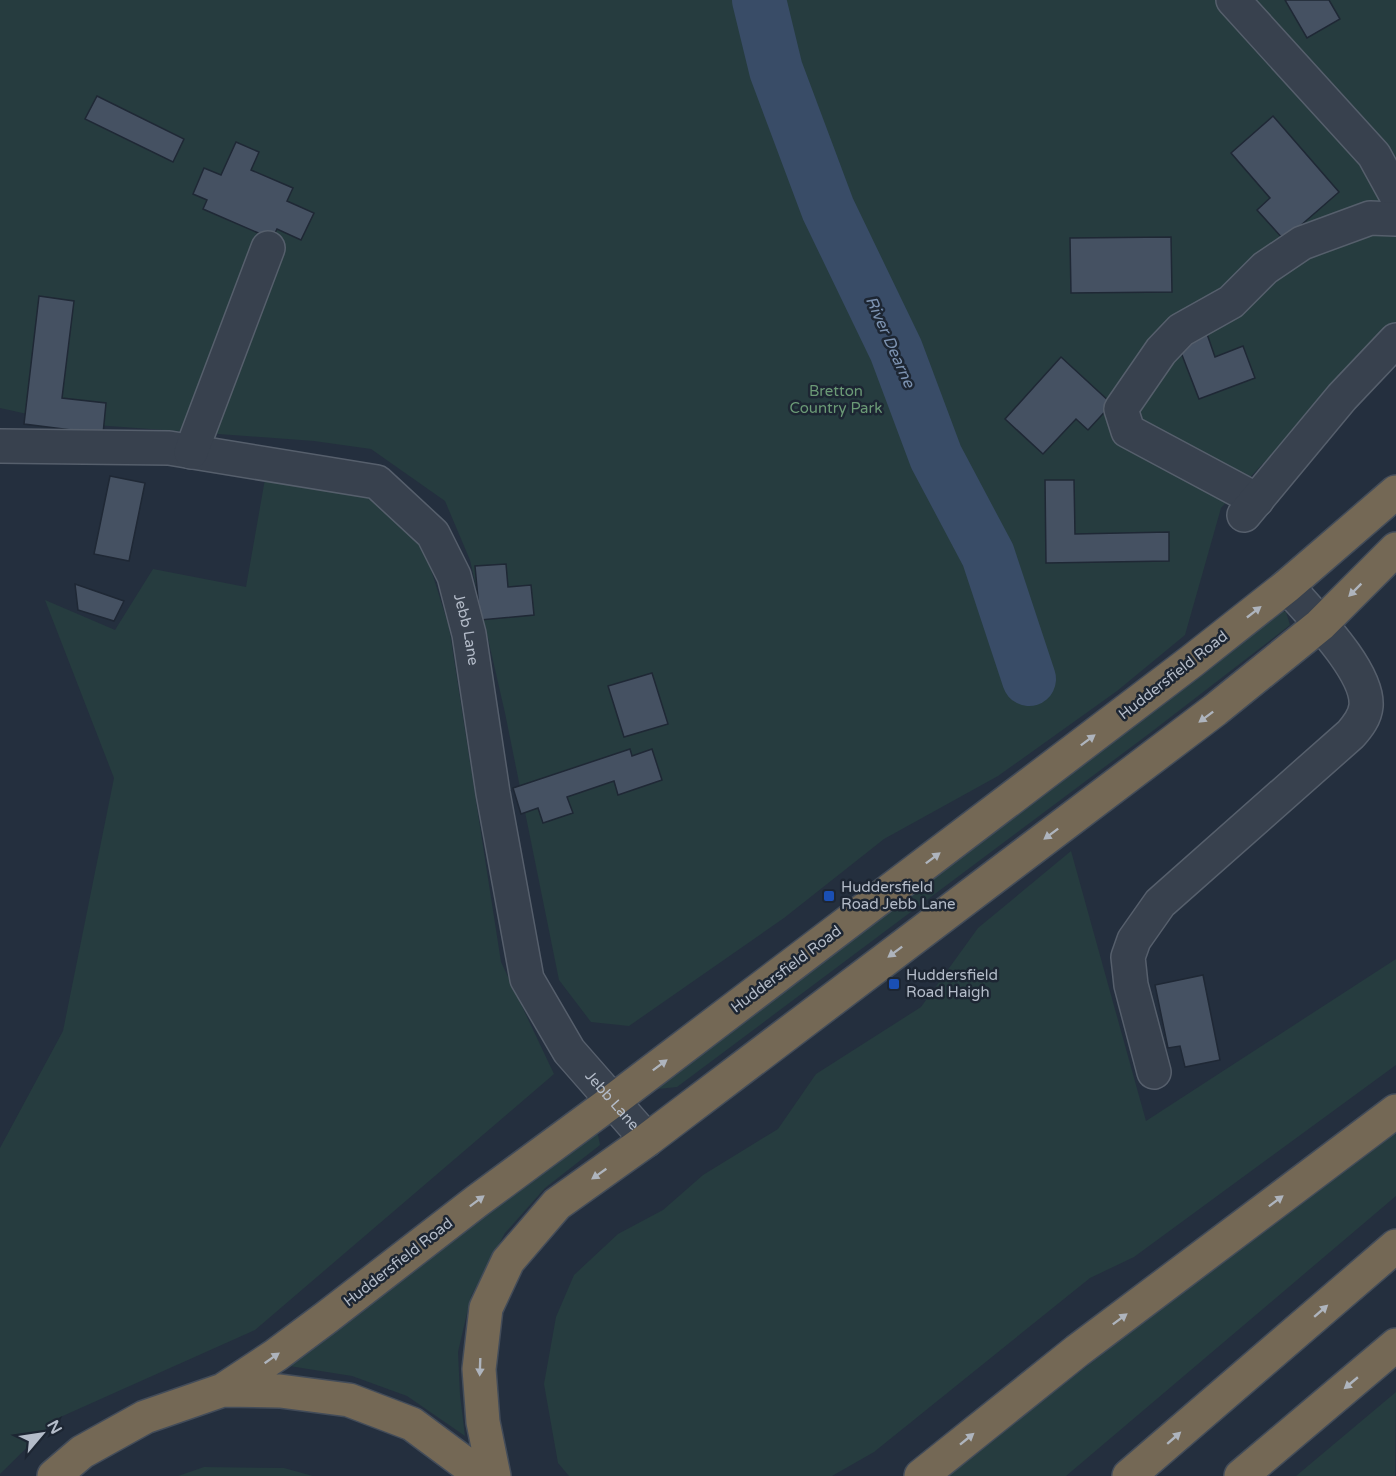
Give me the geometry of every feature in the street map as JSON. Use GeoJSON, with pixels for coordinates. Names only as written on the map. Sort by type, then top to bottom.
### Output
{"type":"FeatureCollection","features":[{"type":"Feature","properties":{"kind":"highway","name":"Huddersfield Road"},"geometry":{"type":"LineString","coordinates":[[223,1390],[276,1355],[1192,661],[1287,586],[1396,492]]}},
{"type":"Feature","properties":{"kind":"highway"},"geometry":{"type":"LineString","coordinates":[[494,1476],[483,1422],[479,1369],[486,1308],[508,1261],[557,1204],[647,1140],[1215,710],[1320,625],[1396,549]]}},
{"type":"Feature","properties":{"kind":"highway"},"geometry":{"type":"LineString","coordinates":[[921,1476],[1077,1351],[1396,1111]]}},
{"type":"Feature","properties":{"kind":"highway"},"geometry":{"type":"LineString","coordinates":[[1129,1476],[1396,1246]]}},
{"type":"Feature","properties":{"kind":"highway"},"geometry":{"type":"LineString","coordinates":[[1241,1476],[1396,1345]]}},
{"type":"Feature","properties":{"kind":"highway"},"geometry":{"type":"LineString","coordinates":[[54,1476],[82,1452],[134,1423],[223,1390],[280,1391],[349,1400],[412,1424],[482,1476]]}},
{"type":"Feature","properties":{"kind":"street"},"geometry":{"type":"LineString","coordinates":[[1233,0],[1374,155],[1396,195]]}},
{"type":"Feature","properties":{"kind":"street"},"geometry":{"type":"LineString","coordinates":[[1396,219],[1370,218],[1302,243],[1274,261],[1231,302],[1181,330],[1161,351],[1121,409],[1128,431],[1250,507],[1342,397],[1396,340]]}},
{"type":"Feature","properties":{"kind":"street"},"geometry":{"type":"LineString","coordinates":[[191,452],[268,248]]}},
{"type":"Feature","properties":{"kind":"street","name":"Jebb Lane"},"geometry":{"type":"LineString","coordinates":[[0,446],[169,448],[377,482],[433,534],[454,576],[468,634],[493,793],[527,979],[569,1051],[647,1140]]}},
{"type":"Feature","properties":{"kind":"street"},"geometry":{"type":"LineString","coordinates":[[1154,1072],[1131,985],[1128,957],[1134,940],[1160,903],[1351,734],[1361,723],[1366,708],[1366,692],[1362,680],[1287,586]]}},
{"type":"Feature","properties":{"kind":"green space","name":"Bretton Country Park"},"geometry":{"type":"Polygon","coordinates":[[[0,0],[1396,0],[1396,323],[1221,508],[1185,635],[1117,691],[998,776],[884,839],[784,918],[629,1026],[591,1022],[559,980],[505,713],[470,560],[445,501],[371,449],[314,441],[68,423],[0,408],[0,0]]]}},
{"type":"Feature","properties":{"kind":"green space"},"geometry":{"type":"Polygon","coordinates":[[[265,479],[369,497],[424,547],[449,627],[501,962],[554,1074],[255,1330],[56,1419],[0,1474],[0,1148],[63,1031],[114,778],[45,600],[115,630],[153,569],[246,587],[265,479]]]}},
{"type":"Feature","properties":{"kind":"green space"},"geometry":{"type":"Polygon","coordinates":[[[1274,611],[1286,612],[1290,625],[1150,733],[677,1087],[648,1090],[1274,611]]]}},
{"type":"Feature","properties":{"kind":"green space"},"geometry":{"type":"Polygon","coordinates":[[[1071,851],[1146,1121],[1396,959],[1396,1065],[1134,1257],[1090,1278],[874,1452],[832,1476],[569,1476],[558,1463],[544,1384],[556,1317],[574,1275],[618,1234],[663,1210],[703,1175],[778,1129],[816,1074],[921,1007],[978,928],[1071,851]]]}},
{"type":"Feature","properties":{"kind":"green space"},"geometry":{"type":"Polygon","coordinates":[[[1396,1129],[1396,1196],[1066,1476],[945,1476],[1368,1149],[1396,1129]]]}},
{"type":"Feature","properties":{"kind":"green space"},"geometry":{"type":"Polygon","coordinates":[[[591,1132],[598,1135],[600,1145],[545,1188],[505,1233],[471,1296],[458,1352],[465,1436],[407,1396],[352,1376],[283,1365],[591,1132]]]}},
{"type":"Feature","properties":{"kind":"green space"},"geometry":{"type":"Polygon","coordinates":[[[1396,1392],[1395,1476],[1296,1476],[1396,1392]]]}},
{"type":"Feature","properties":{"kind":"green space"},"geometry":{"type":"Polygon","coordinates":[[[204,1467],[284,1468],[313,1476],[178,1476],[204,1467]]]}},
{"type":"Feature","properties":{"kind":"building"},"geometry":{"type":"Polygon","coordinates":[[[1285,0],[1329,0],[1340,19],[1307,38],[1285,0]]]}},
{"type":"Feature","properties":{"kind":"building"},"geometry":{"type":"Polygon","coordinates":[[[97,96],[184,139],[173,162],[85,119],[97,96]]]}},
{"type":"Feature","properties":{"kind":"building"},"geometry":{"type":"Polygon","coordinates":[[[1273,116],[1339,192],[1284,240],[1257,210],[1270,198],[1231,153],[1273,116]]]}},
{"type":"Feature","properties":{"kind":"building"},"geometry":{"type":"Polygon","coordinates":[[[236,142],[259,152],[251,170],[293,188],[287,201],[314,213],[301,240],[277,229],[272,239],[203,209],[207,200],[193,194],[204,168],[221,175],[236,142]]]}},
{"type":"Feature","properties":{"kind":"building"},"geometry":{"type":"Polygon","coordinates":[[[1171,237],[1172,292],[1071,293],[1070,238],[1171,237]]]}},
{"type":"Feature","properties":{"kind":"building"},"geometry":{"type":"Polygon","coordinates":[[[39,296],[74,301],[62,398],[106,403],[103,434],[24,424],[39,296]]]}},
{"type":"Feature","properties":{"kind":"building"},"geometry":{"type":"Polygon","coordinates":[[[1206,331],[1215,357],[1243,346],[1255,378],[1199,399],[1177,342],[1206,331]]]}},
{"type":"Feature","properties":{"kind":"building"},"geometry":{"type":"Polygon","coordinates":[[[1061,357],[1112,404],[1088,430],[1076,419],[1043,454],[1005,419],[1061,357]]]}},
{"type":"Feature","properties":{"kind":"building"},"geometry":{"type":"Polygon","coordinates":[[[110,476],[145,483],[129,561],[94,554],[110,476]]]}},
{"type":"Feature","properties":{"kind":"building"},"geometry":{"type":"Polygon","coordinates":[[[1045,480],[1074,480],[1075,534],[1169,532],[1169,561],[1046,563],[1045,480]]]}},
{"type":"Feature","properties":{"kind":"building"},"geometry":{"type":"Polygon","coordinates":[[[506,564],[508,587],[531,585],[534,615],[480,620],[475,566],[506,564]]]}},
{"type":"Feature","properties":{"kind":"building"},"geometry":{"type":"Polygon","coordinates":[[[75,584],[124,601],[114,621],[78,610],[75,584]]]}},
{"type":"Feature","properties":{"kind":"building"},"geometry":{"type":"Polygon","coordinates":[[[652,673],[668,724],[624,737],[608,686],[652,673]]]}},
{"type":"Feature","properties":{"kind":"building"},"geometry":{"type":"Polygon","coordinates":[[[630,749],[632,756],[652,749],[662,780],[618,795],[614,781],[567,797],[573,813],[543,823],[538,808],[521,814],[513,788],[630,749]]]}},
{"type":"Feature","properties":{"kind":"building"},"geometry":{"type":"Polygon","coordinates":[[[1203,975],[1220,1060],[1185,1067],[1180,1046],[1168,1048],[1155,985],[1203,975]]]}},
{"type":"Feature","properties":{"kind":"waterway","name":"River Dearne"},"geometry":{"type":"LineString","coordinates":[[759,0],[776,70],[828,209],[896,350],[936,457],[988,555],[1029,679]]}},
{"type":"Feature","properties":{"kind":"place","name":"Huddersfield Road Jebb Lane"},"geometry":{"type":"Point","coordinates":[829,896]}},
{"type":"Feature","properties":{"kind":"place","name":"Huddersfield Road Haigh"},"geometry":{"type":"Point","coordinates":[894,984]}}]}
